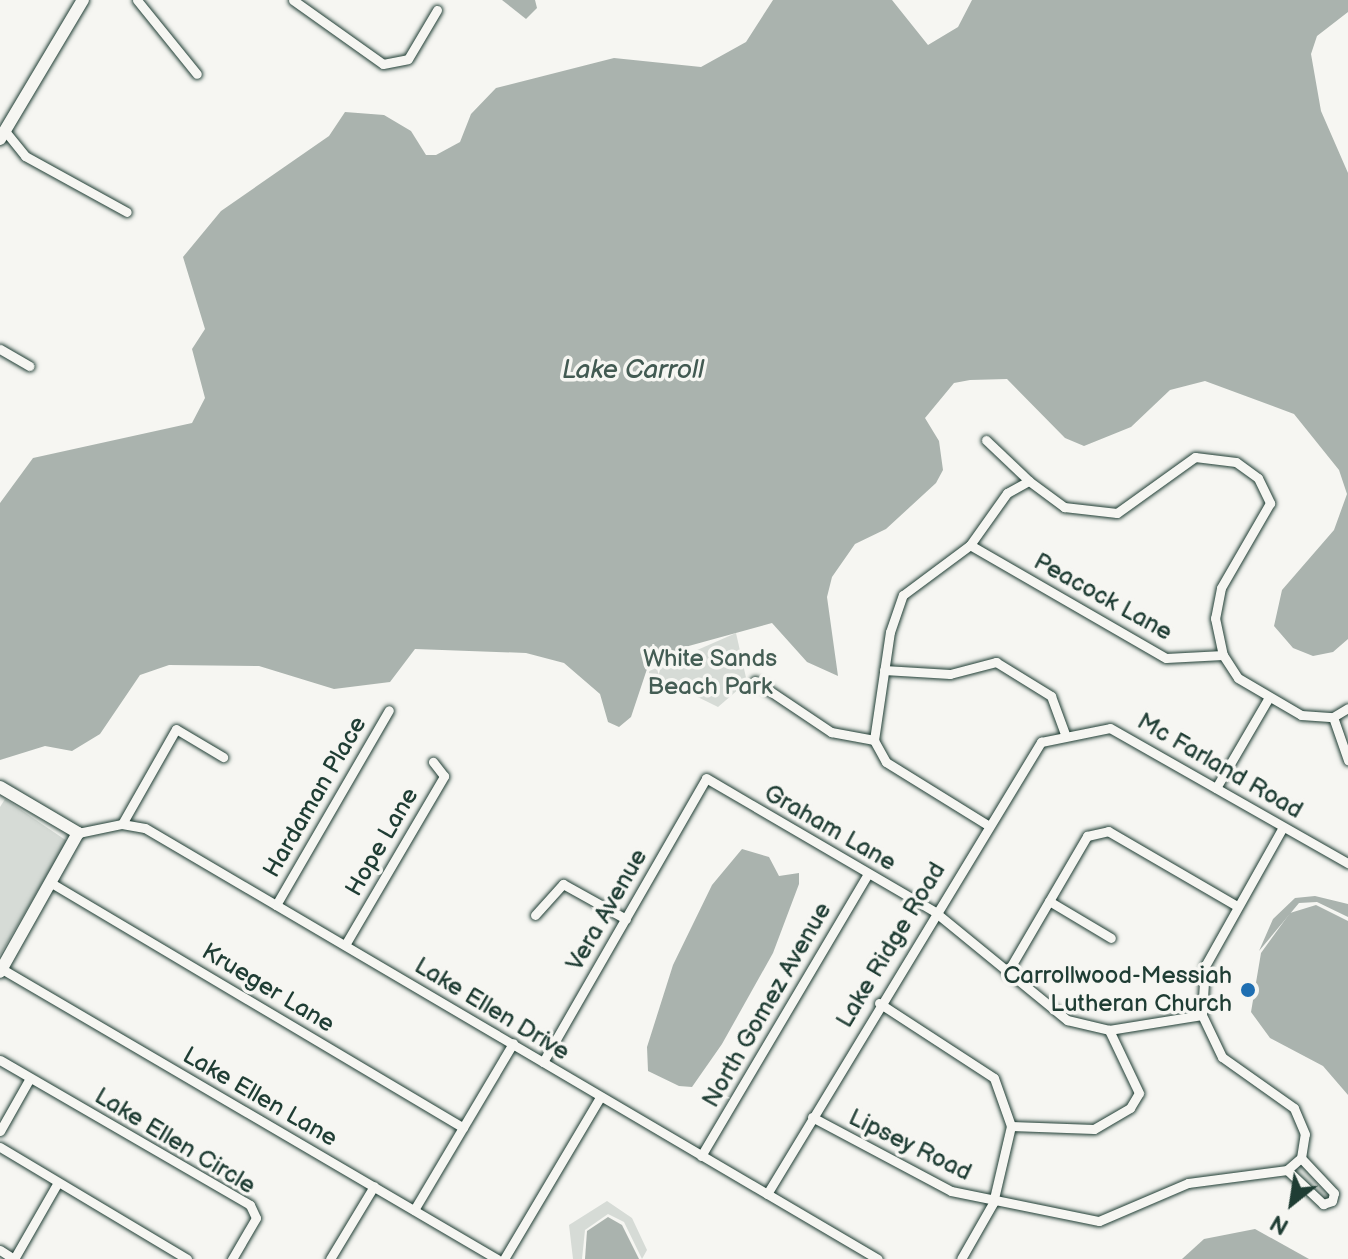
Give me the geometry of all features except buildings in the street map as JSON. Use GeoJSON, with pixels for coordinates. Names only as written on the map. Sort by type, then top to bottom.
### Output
{"type":"FeatureCollection","features":[{"type":"Feature","properties":{"kind":"main road"},"geometry":{"type":"LineString","coordinates":[[4,126],[83,0]]}},
{"type":"Feature","properties":{"kind":"main road"},"geometry":{"type":"LineString","coordinates":[[1,789],[78,833],[53,884],[3,963]]}},
{"type":"Feature","properties":{"kind":"street"},"geometry":{"type":"LineString","coordinates":[[137,0],[197,74]]}},
{"type":"Feature","properties":{"kind":"street"},"geometry":{"type":"LineString","coordinates":[[293,0],[383,64],[408,59],[437,10]]}},
{"type":"Feature","properties":{"kind":"street"},"geometry":{"type":"LineString","coordinates":[[4,126],[25,156],[127,212]]}},
{"type":"Feature","properties":{"kind":"street"},"geometry":{"type":"LineString","coordinates":[[0,349],[29,366]]}},
{"type":"Feature","properties":{"kind":"street"},"geometry":{"type":"LineString","coordinates":[[986,440],[1029,481],[1064,507],[1090,514],[1135,504],[1195,457],[1236,462],[1258,478],[1270,503],[1221,588],[1215,618],[1223,655],[1238,678],[1268,699],[1301,715],[1333,717],[1348,708]]}},
{"type":"Feature","properties":{"kind":"street"},"geometry":{"type":"LineString","coordinates":[[986,824],[886,762],[874,740],[884,670],[903,595],[970,545],[1007,493],[1029,481]]}},
{"type":"Feature","properties":{"kind":"street","name":"Peacock Lane"},"geometry":{"type":"LineString","coordinates":[[970,545],[1166,658],[1223,655]]}},
{"type":"Feature","properties":{"kind":"street"},"geometry":{"type":"LineString","coordinates":[[884,670],[947,675],[996,662],[1051,696],[1065,734]]}},
{"type":"Feature","properties":{"kind":"street"},"geometry":{"type":"LineString","coordinates":[[755,681],[831,732],[874,740]]}},
{"type":"Feature","properties":{"kind":"street"},"geometry":{"type":"LineString","coordinates":[[1216,788],[1268,699]]}},
{"type":"Feature","properties":{"kind":"street","name":"Hardaman Place"},"geometry":{"type":"LineString","coordinates":[[276,905],[389,710]]}},
{"type":"Feature","properties":{"kind":"street"},"geometry":{"type":"LineString","coordinates":[[1333,717],[1348,760]]}},
{"type":"Feature","properties":{"kind":"street","name":"Mc Farland Road"},"geometry":{"type":"LineString","coordinates":[[1065,734],[1110,728],[1348,863]]}},
{"type":"Feature","properties":{"kind":"street"},"geometry":{"type":"LineString","coordinates":[[122,824],[176,729],[223,757]]}},
{"type":"Feature","properties":{"kind":"street","name":"Lake Ridge Road"},"geometry":{"type":"LineString","coordinates":[[767,1194],[1025,757],[1065,734]]}},
{"type":"Feature","properties":{"kind":"street","name":"Hope Lane"},"geometry":{"type":"LineString","coordinates":[[345,945],[444,776],[433,762]]}},
{"type":"Feature","properties":{"kind":"street","name":"Graham Lane"},"geometry":{"type":"LineString","coordinates":[[706,778],[935,912],[1067,1020],[1109,1030]]}},
{"type":"Feature","properties":{"kind":"street","name":"Vera Avenue"},"geometry":{"type":"LineString","coordinates":[[543,1062],[706,778]]}},
{"type":"Feature","properties":{"kind":"street","name":"Lake Ellen Drive"},"geometry":{"type":"LineString","coordinates":[[78,833],[122,824],[145,828],[878,1259]]}},
{"type":"Feature","properties":{"kind":"street"},"geometry":{"type":"LineString","coordinates":[[1283,827],[1205,966],[1202,1015],[1222,1057],[1294,1108],[1305,1134],[1301,1158],[1287,1170],[1323,1204],[1332,1201],[1334,1193],[1301,1158]]}},
{"type":"Feature","properties":{"kind":"street"},"geometry":{"type":"LineString","coordinates":[[1007,973],[1087,836],[1108,831],[1237,906]]}},
{"type":"Feature","properties":{"kind":"street","name":"North Gomez Avenue"},"geometry":{"type":"LineString","coordinates":[[701,1156],[868,874]]}},
{"type":"Feature","properties":{"kind":"street","name":"Krueger Lane"},"geometry":{"type":"LineString","coordinates":[[53,884],[463,1127]]}},
{"type":"Feature","properties":{"kind":"street"},"geometry":{"type":"LineString","coordinates":[[535,915],[563,884],[626,919]]}},
{"type":"Feature","properties":{"kind":"street"},"geometry":{"type":"LineString","coordinates":[[1049,901],[1111,938]]}},
{"type":"Feature","properties":{"kind":"street","name":"Lake Ellen Lane"},"geometry":{"type":"LineString","coordinates":[[3,963],[497,1259]]}},
{"type":"Feature","properties":{"kind":"street"},"geometry":{"type":"LineString","coordinates":[[879,1003],[994,1078],[1011,1126],[993,1203],[961,1259]]}},
{"type":"Feature","properties":{"kind":"street"},"geometry":{"type":"LineString","coordinates":[[1011,1126],[1094,1129],[1130,1108],[1139,1093],[1109,1030],[1202,1015]]}},
{"type":"Feature","properties":{"kind":"street"},"geometry":{"type":"LineString","coordinates":[[414,1210],[513,1043]]}},
{"type":"Feature","properties":{"kind":"street","name":"Lake Ellen Circle"},"geometry":{"type":"LineString","coordinates":[[0,1060],[250,1205],[256,1218],[232,1259]]}},
{"type":"Feature","properties":{"kind":"street"},"geometry":{"type":"LineString","coordinates":[[0,1131],[30,1078]]}},
{"type":"Feature","properties":{"kind":"street"},"geometry":{"type":"LineString","coordinates":[[504,1259],[600,1097]]}},
{"type":"Feature","properties":{"kind":"street","name":"Lipsey Road"},"geometry":{"type":"LineString","coordinates":[[812,1117],[951,1191],[993,1203],[1099,1221],[1188,1183],[1287,1170]]}},
{"type":"Feature","properties":{"kind":"street"},"geometry":{"type":"LineString","coordinates":[[0,1147],[57,1184],[187,1259]]}},
{"type":"Feature","properties":{"kind":"street"},"geometry":{"type":"LineString","coordinates":[[0,1250],[14,1259],[57,1184]]}},
{"type":"Feature","properties":{"kind":"street"},"geometry":{"type":"LineString","coordinates":[[330,1259],[374,1186]]}},
{"type":"Feature","properties":{"kind":"green space","name":"White Sands Beach Park"},"geometry":{"type":"Polygon","coordinates":[[[736,633],[747,682],[718,707],[647,672],[736,633]]]}},
{"type":"Feature","properties":{"kind":"green space"},"geometry":{"type":"Polygon","coordinates":[[[5,799],[67,841],[0,955],[0,807],[5,799]]]}},
{"type":"Feature","properties":{"kind":"green space"},"geometry":{"type":"Polygon","coordinates":[[[607,1201],[632,1218],[647,1250],[642,1259],[624,1222],[608,1214],[585,1230],[582,1259],[573,1259],[569,1225],[607,1201]]]}},
{"type":"Feature","properties":{"kind":"water"},"geometry":{"type":"Polygon","coordinates":[[[502,0],[535,0],[537,8],[526,19],[502,0]]]}},
{"type":"Feature","properties":{"kind":"water","name":"Lake Carroll"},"geometry":{"type":"Polygon","coordinates":[[[773,0],[892,0],[928,45],[958,27],[972,0],[1348,0],[1348,12],[1317,36],[1311,54],[1321,111],[1348,173],[1348,639],[1333,652],[1313,656],[1293,648],[1274,626],[1282,590],[1334,530],[1347,494],[1339,470],[1294,414],[1205,381],[1170,390],[1131,427],[1084,446],[1065,438],[1007,379],[970,380],[954,383],[925,418],[939,441],[943,470],[936,483],[886,529],[855,544],[832,577],[827,597],[838,676],[807,662],[772,623],[685,647],[647,669],[631,717],[619,727],[608,722],[600,694],[564,663],[526,653],[415,649],[390,682],[334,689],[259,666],[169,665],[140,675],[100,734],[72,751],[45,746],[0,760],[0,503],[33,458],[192,423],[205,398],[192,349],[205,329],[183,257],[221,211],[329,136],[345,112],[384,115],[411,131],[426,155],[436,155],[460,142],[471,114],[496,88],[614,58],[701,67],[746,42],[773,0]]]}},
{"type":"Feature","properties":{"kind":"water"},"geometry":{"type":"Polygon","coordinates":[[[742,849],[769,857],[779,876],[799,873],[799,884],[773,953],[722,1044],[692,1087],[679,1086],[648,1071],[647,1047],[673,965],[712,885],[742,849]]]}},
{"type":"Feature","properties":{"kind":"water"},"geometry":{"type":"Polygon","coordinates":[[[1315,896],[1348,904],[1348,917],[1317,902],[1299,903],[1259,951],[1273,919],[1295,898],[1315,896]]]}},
{"type":"Feature","properties":{"kind":"water"},"geometry":{"type":"Polygon","coordinates":[[[1316,905],[1348,921],[1348,1095],[1323,1066],[1270,1038],[1251,1012],[1261,953],[1290,913],[1316,905]]]}},
{"type":"Feature","properties":{"kind":"water"},"geometry":{"type":"Polygon","coordinates":[[[608,1217],[622,1225],[639,1259],[585,1259],[587,1231],[608,1217]]]}},
{"type":"Feature","properties":{"kind":"water"},"geometry":{"type":"Polygon","coordinates":[[[1255,1229],[1309,1259],[1182,1259],[1204,1239],[1255,1229]]]}},
{"type":"Feature","properties":{"kind":"place","name":"Carrollwood-Messiah Lutheran Church"},"geometry":{"type":"Point","coordinates":[1248,990]}}]}
